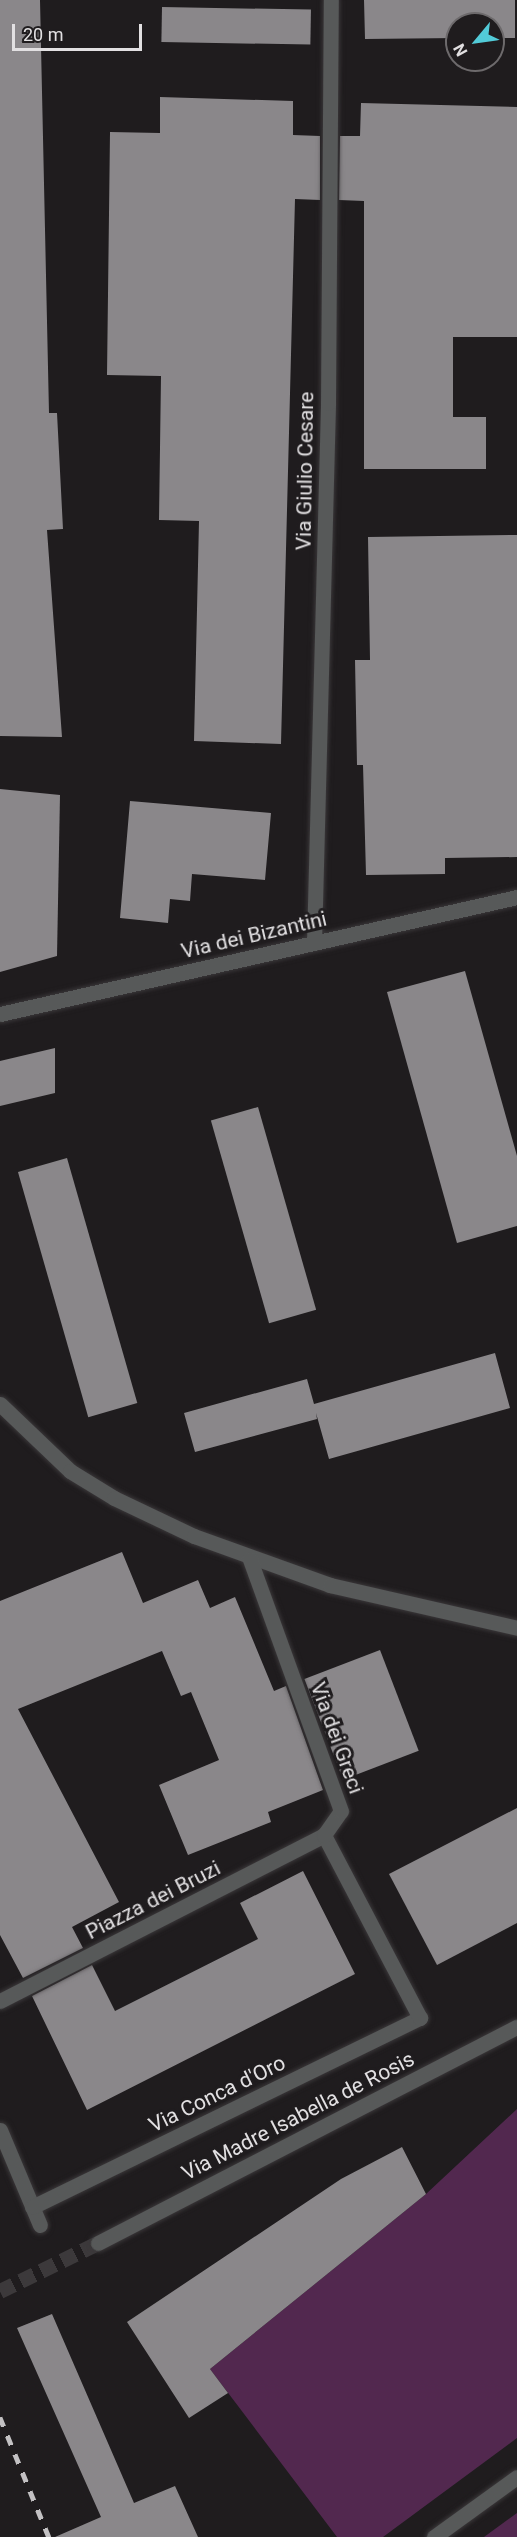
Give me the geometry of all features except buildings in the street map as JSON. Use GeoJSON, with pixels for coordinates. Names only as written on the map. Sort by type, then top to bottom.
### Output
{"type":"FeatureCollection","features":[{"type":"Feature","properties":{"kind":"street","name":"Via Giulio Cesare"},"geometry":{"type":"LineString","coordinates":[[314,943],[328,403],[331,0]]}},
{"type":"Feature","properties":{"kind":"street","name":"Via dei Bizantini"},"geometry":{"type":"LineString","coordinates":[[0,1014],[517,897]]}},
{"type":"Feature","properties":{"kind":"street"},"geometry":{"type":"LineString","coordinates":[[0,1404],[70,1471],[114,1498],[250,1559],[399,1604],[517,1628]]}},
{"type":"Feature","properties":{"kind":"street","name":"Via dei Greci"},"geometry":{"type":"LineString","coordinates":[[250,1559],[341,1811],[324,1835]]}},
{"type":"Feature","properties":{"kind":"street","name":"Piazza dei Bruzi"},"geometry":{"type":"LineString","coordinates":[[0,2001],[324,1835]]}},
{"type":"Feature","properties":{"kind":"street","name":"Via Conca d'Oro"},"geometry":{"type":"LineString","coordinates":[[32,2207],[420,2019],[324,1835]]}},
{"type":"Feature","properties":{"kind":"street","name":"Via Madre Isabella de Rosis"},"geometry":{"type":"LineString","coordinates":[[98,2243],[517,2027]]}},
{"type":"Feature","properties":{"kind":"street"},"geometry":{"type":"LineString","coordinates":[[0,2130],[39,2225]]}},
{"type":"Feature","properties":{"kind":"street"},"geometry":{"type":"LineString","coordinates":[[434,2537],[517,2477]]}},
{"type":"Feature","properties":{"kind":"shaded area"},"geometry":{"type":"Polygon","coordinates":[[[517,2109],[517,2438],[383,2537],[337,2537],[210,2369],[426,2194],[517,2109]]]}},
{"type":"Feature","properties":{"kind":"shaded area"},"geometry":{"type":"Polygon","coordinates":[[[517,2513],[517,2537],[484,2537],[517,2513]]]}},
{"type":"Feature","properties":{"kind":"tunnel"},"geometry":{"type":"LineString","coordinates":[[0,2291],[98,2243]]}},
{"type":"Feature","properties":{"kind":"railway"},"geometry":{"type":"LineString","coordinates":[[0,2417],[49,2537]]}}]}
